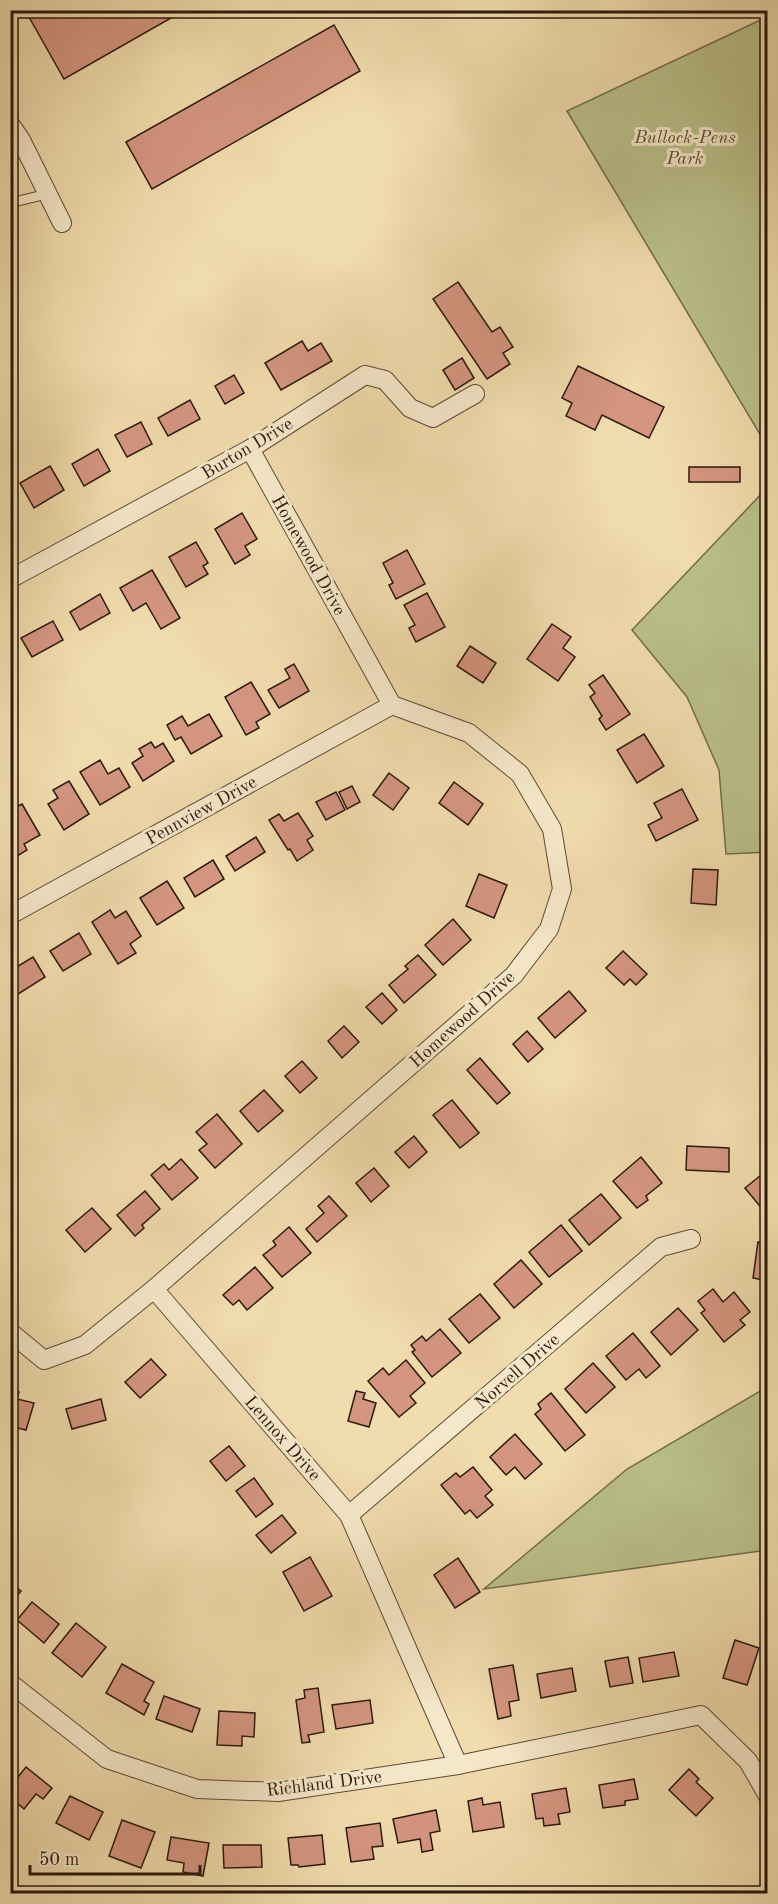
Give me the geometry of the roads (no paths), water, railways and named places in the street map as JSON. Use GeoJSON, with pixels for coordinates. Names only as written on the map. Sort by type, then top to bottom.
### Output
{"type":"FeatureCollection","features":[{"type":"Feature","properties":{"kind":"street"},"geometry":{"type":"LineString","coordinates":[[10,124],[21,140],[62,223]]}},
{"type":"Feature","properties":{"kind":"street","name":"Burton Drive"},"geometry":{"type":"LineString","coordinates":[[10,579],[250,449],[365,375],[385,380],[411,408],[433,418],[475,394]]}},
{"type":"Feature","properties":{"kind":"street","name":"Homewood Drive"},"geometry":{"type":"LineString","coordinates":[[154,1289],[514,975],[549,929],[562,889],[552,829],[520,774],[469,733],[392,705],[250,449]]}},
{"type":"Feature","properties":{"kind":"street","name":"Pennview Drive"},"geometry":{"type":"LineString","coordinates":[[10,915],[392,705]]}},
{"type":"Feature","properties":{"kind":"street","name":"Norvell Drive"},"geometry":{"type":"LineString","coordinates":[[349,1515],[662,1247],[691,1239]]}},
{"type":"Feature","properties":{"kind":"street"},"geometry":{"type":"LineString","coordinates":[[10,1332],[44,1360],[85,1345],[154,1289]]}},
{"type":"Feature","properties":{"kind":"street","name":"Lennox Drive"},"geometry":{"type":"LineString","coordinates":[[154,1289],[349,1515],[458,1765]]}},
{"type":"Feature","properties":{"kind":"street","name":"Richland Drive"},"geometry":{"type":"LineString","coordinates":[[10,1683],[107,1759],[197,1789],[278,1792],[458,1765],[701,1715],[748,1761],[768,1796]]}},
{"type":"Feature","properties":{"kind":"lane"},"geometry":{"type":"LineString","coordinates":[[10,203],[47,194]]}},
{"type":"Feature","properties":{"kind":"park label","name":"Bullock-Pens Park"},"geometry":{"type":"Point","coordinates":[685,147]}}]}
